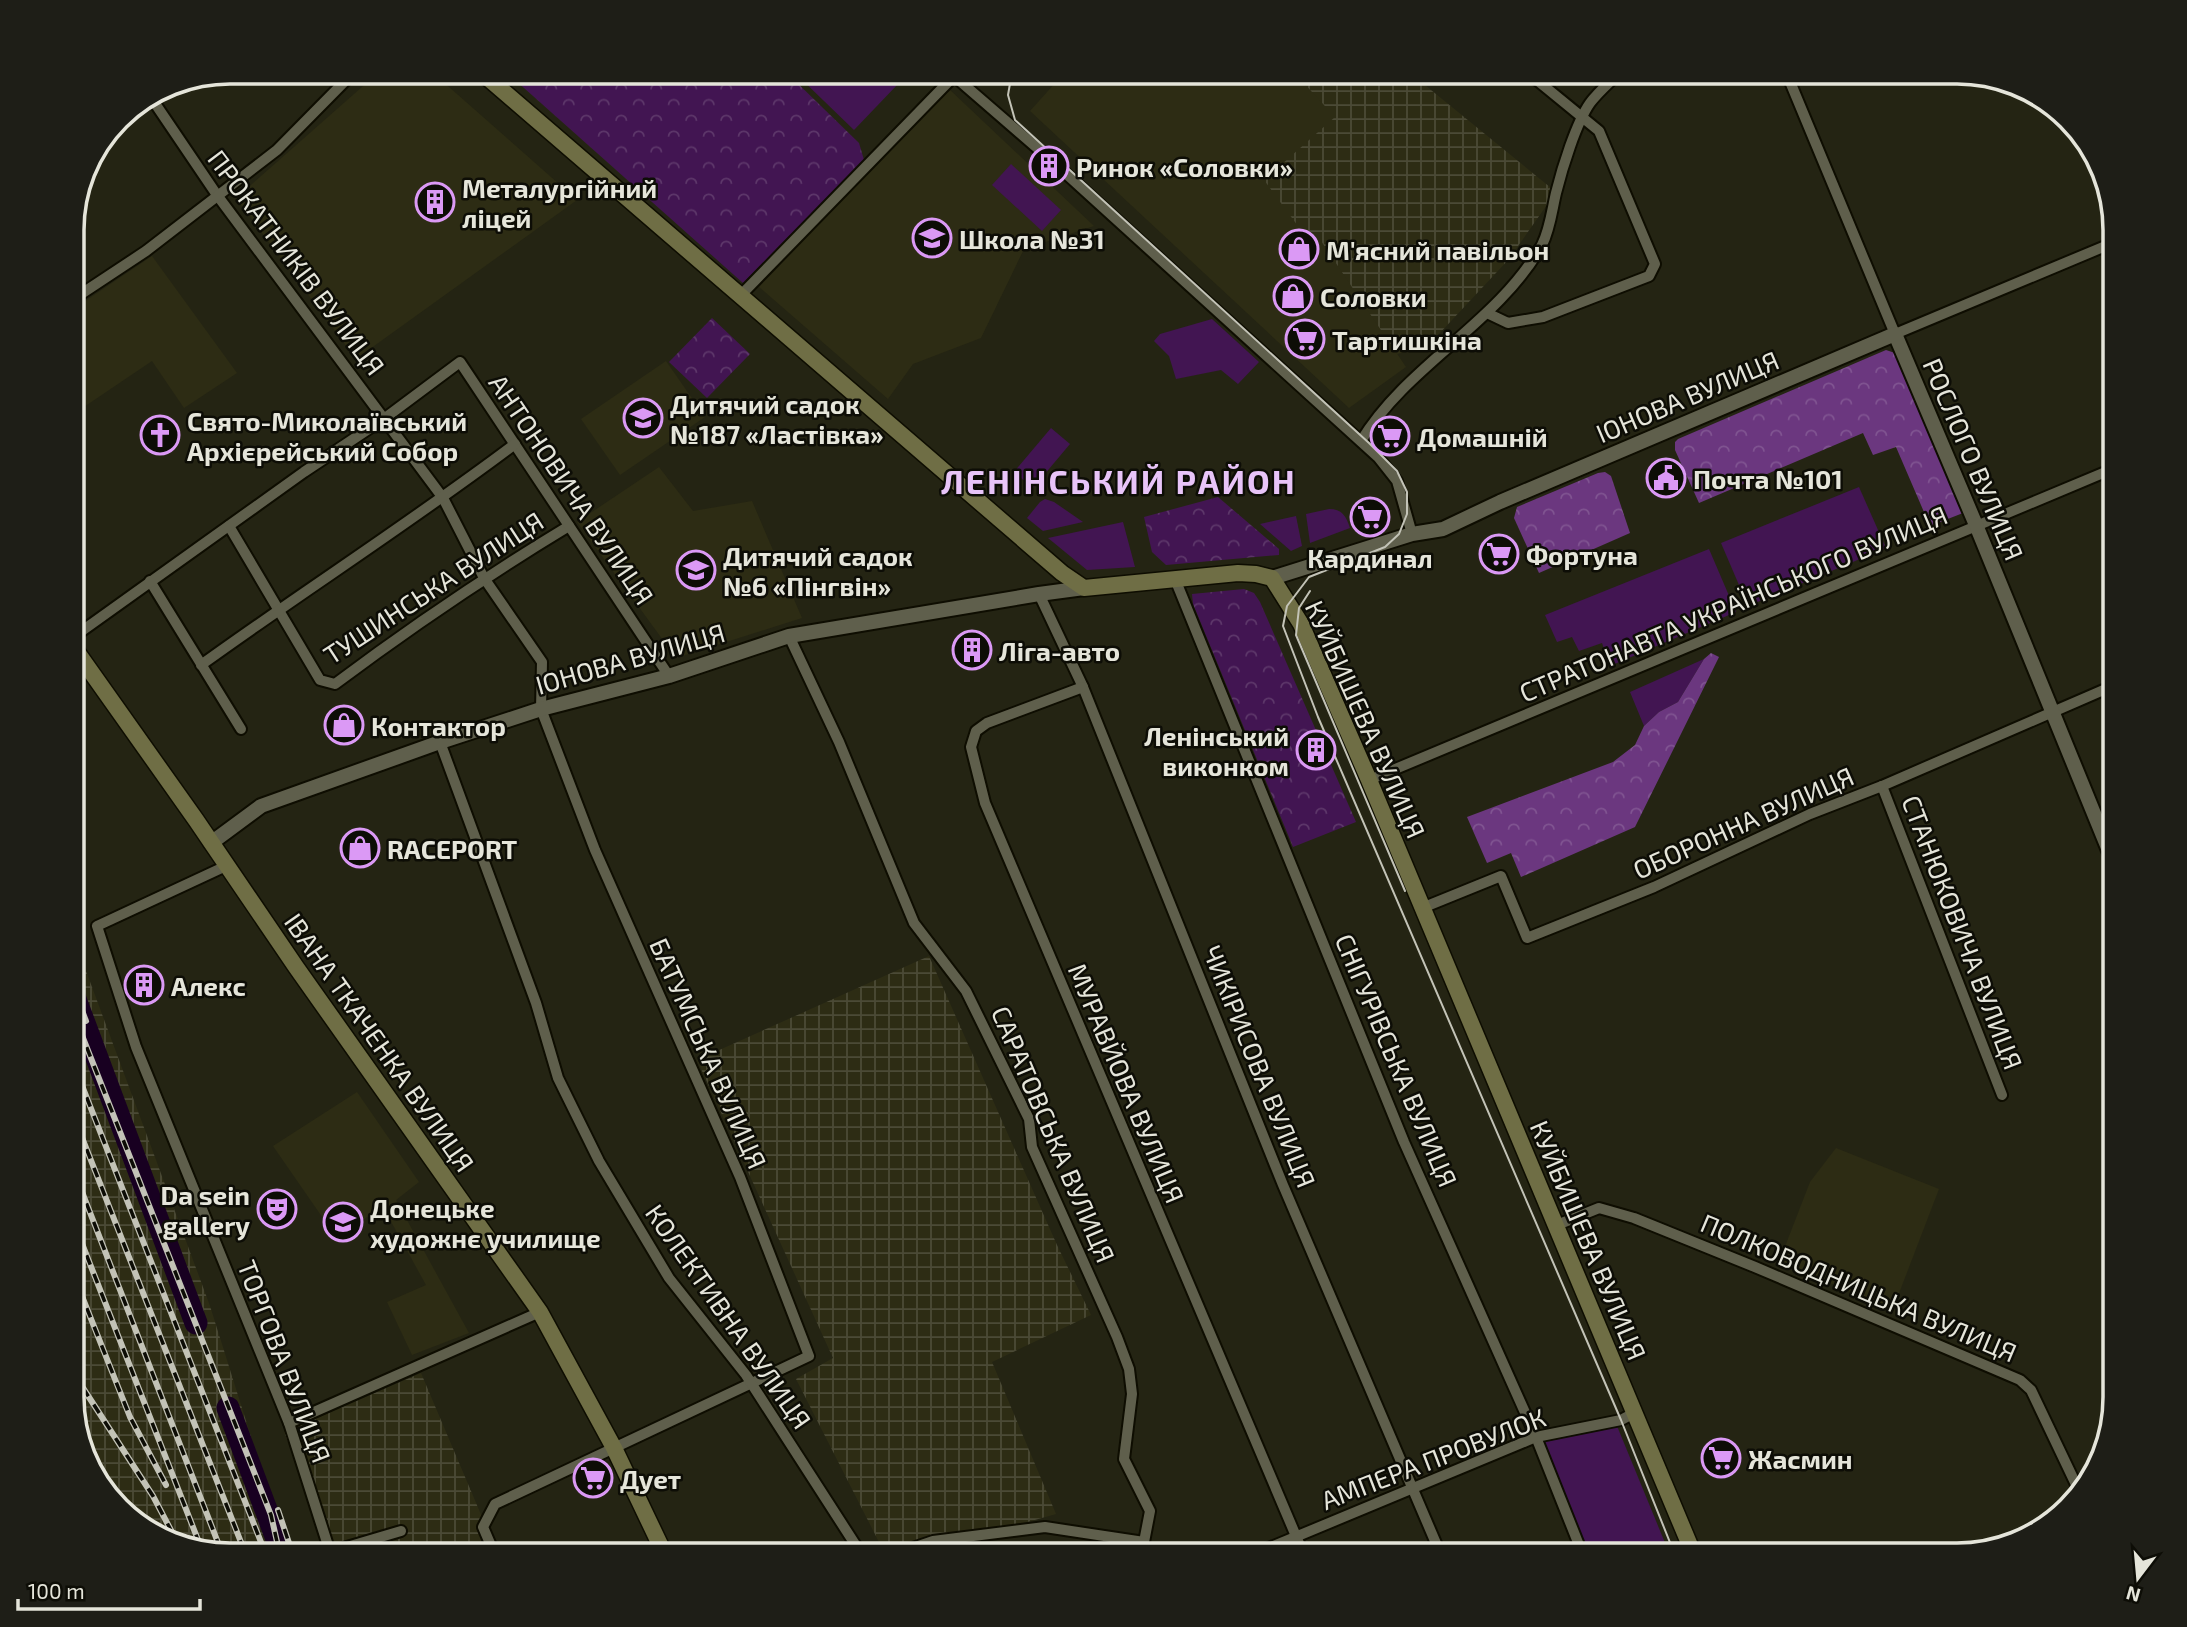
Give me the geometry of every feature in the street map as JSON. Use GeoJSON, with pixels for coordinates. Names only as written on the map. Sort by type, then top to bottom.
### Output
{"type":"FeatureCollection","features":[{"type":"Feature","properties":{"kind":"main road"},"geometry":{"type":"LineString","coordinates":[[495,84],[1062,573],[1084,588],[1238,573],[1272,578]]}},
{"type":"Feature","properties":{"kind":"main road","name":"КУЙБИШЕВА ВУЛИЦЯ"},"geometry":{"type":"LineString","coordinates":[[1272,578],[1301,624],[1369,780],[1689,1543]]}},
{"type":"Feature","properties":{"kind":"main road","name":"ІВАНА ТКАЧЕНКА ВУЛИЦЯ"},"geometry":{"type":"LineString","coordinates":[[84,662],[540,1312],[614,1448],[660,1543]]}},
{"type":"Feature","properties":{"kind":"street"},"geometry":{"type":"LineString","coordinates":[[84,292],[146,251],[277,150],[342,84]]}},
{"type":"Feature","properties":{"kind":"street"},"geometry":{"type":"LineString","coordinates":[[741,295],[946,84]]}},
{"type":"Feature","properties":{"kind":"street"},"geometry":{"type":"LineString","coordinates":[[967,84],[1378,457],[1397,481],[1412,534]]}},
{"type":"Feature","properties":{"kind":"street"},"geometry":{"type":"LineString","coordinates":[[1488,313],[1508,323],[1543,317],[1649,276],[1655,264],[1599,131],[1542,84]]}},
{"type":"Feature","properties":{"kind":"street"},"geometry":{"type":"LineString","coordinates":[[1361,441],[1373,422],[1412,379],[1488,313],[1543,243],[1573,140],[1589,104],[1608,84]]}},
{"type":"Feature","properties":{"kind":"street","name":"РОСЛОГО ВУЛИЦЯ"},"geometry":{"type":"LineString","coordinates":[[1791,84],[2103,836]]}},
{"type":"Feature","properties":{"kind":"street","name":"ПРОКАТНИКІВ ВУЛИЦЯ"},"geometry":{"type":"LineString","coordinates":[[156,105],[217,195],[443,498],[484,578],[542,662],[541,709]]}},
{"type":"Feature","properties":{"kind":"street","name":"ІОНОВА ВУЛИЦЯ"},"geometry":{"type":"LineString","coordinates":[[1272,578],[1412,534],[1443,529],[1500,502],[2103,247]]}},
{"type":"Feature","properties":{"kind":"street","name":"АНТОНОВИЧА ВУЛИЦЯ"},"geometry":{"type":"LineString","coordinates":[[385,418],[460,362],[668,676]]}},
{"type":"Feature","properties":{"kind":"street"},"geometry":{"type":"LineString","coordinates":[[84,629],[385,418]]}},
{"type":"Feature","properties":{"kind":"street"},"geometry":{"type":"LineString","coordinates":[[201,665],[443,498],[515,444]]}},
{"type":"Feature","properties":{"kind":"street","name":"СТРАТОНАВТА УКРАЇНСЬКОГО ВУЛИЦЯ"},"geometry":{"type":"LineString","coordinates":[[1369,780],[2103,473]]}},
{"type":"Feature","properties":{"kind":"street","name":"ТУШИНСЬКА ВУЛИЦЯ"},"geometry":{"type":"LineString","coordinates":[[229,526],[320,680],[335,684],[484,578],[569,526]]}},
{"type":"Feature","properties":{"kind":"street","name":"СНІГУРІВСЬКА ВУЛИЦЯ"},"geometry":{"type":"LineString","coordinates":[[1175,579],[1404,1142],[1536,1437],[1578,1543]]}},
{"type":"Feature","properties":{"kind":"street"},"geometry":{"type":"LineString","coordinates":[[150,581],[241,729]]}},
{"type":"Feature","properties":{"kind":"street","name":"ІОНОВА ВУЛИЦЯ"},"geometry":{"type":"LineString","coordinates":[[211,843],[261,806],[541,709],[668,676],[789,636],[1084,588]]}},
{"type":"Feature","properties":{"kind":"street","name":"ЧИКІРИСОВА ВУЛИЦЯ"},"geometry":{"type":"LineString","coordinates":[[1039,594],[1083,687],[1283,1185],[1436,1543]]}},
{"type":"Feature","properties":{"kind":"street","name":"САРАТОВСЬКА ВУЛИЦЯ"},"geometry":{"type":"LineString","coordinates":[[789,636],[839,742],[914,923],[966,991],[1028,1119],[1032,1147],[1117,1337],[1129,1369],[1132,1394],[1124,1459],[1150,1511],[1144,1542]]}},
{"type":"Feature","properties":{"kind":"street","name":"МУРАВЙОВА ВУЛИЦЯ"},"geometry":{"type":"LineString","coordinates":[[1083,687],[987,723],[976,731],[971,747],[978,781],[1064,991],[1299,1543]]}},
{"type":"Feature","properties":{"kind":"street","name":"ОБОРОННА ВУЛИЦЯ"},"geometry":{"type":"LineString","coordinates":[[1422,908],[1501,876],[1527,938],[1654,887],[1810,814],[1882,786],[2103,690]]}},
{"type":"Feature","properties":{"kind":"street","name":"БАТУМСЬКА ВУЛИЦЯ"},"geometry":{"type":"LineString","coordinates":[[541,709],[595,850],[740,1177],[809,1356],[751,1383]]}},
{"type":"Feature","properties":{"kind":"street","name":"КОЛЕКТИВНА ВУЛИЦЯ"},"geometry":{"type":"LineString","coordinates":[[440,742],[536,1003],[558,1078],[599,1161],[668,1278],[751,1383],[854,1543]]}},
{"type":"Feature","properties":{"kind":"street","name":"СТАНЮКОВИЧА ВУЛИЦЯ"},"geometry":{"type":"LineString","coordinates":[[1882,786],[2002,1095]]}},
{"type":"Feature","properties":{"kind":"street","name":"ТОРГОВА ВУЛИЦЯ"},"geometry":{"type":"LineString","coordinates":[[226,866],[97,926],[136,1047],[289,1423],[327,1543]]}},
{"type":"Feature","properties":{"kind":"street","name":"ПОЛКОВОДНИЦЬКА ВУЛИЦЯ"},"geometry":{"type":"LineString","coordinates":[[1557,1225],[1599,1208],[1634,1218],[2020,1380],[2031,1390],[2075,1483]]}},
{"type":"Feature","properties":{"kind":"street"},"geometry":{"type":"LineString","coordinates":[[289,1423],[540,1312]]}},
{"type":"Feature","properties":{"kind":"street"},"geometry":{"type":"LineString","coordinates":[[490,1543],[483,1527],[495,1504],[751,1383]]}},
{"type":"Feature","properties":{"kind":"street","name":"АМПЕРА ПРОВУЛОК"},"geometry":{"type":"LineString","coordinates":[[1280,1543],[1536,1437],[1621,1420],[1634,1413]]}},
{"type":"Feature","properties":{"kind":"street"},"geometry":{"type":"LineString","coordinates":[[927,1543],[1045,1527],[1144,1542]]}},
{"type":"Feature","properties":{"kind":"street"},"geometry":{"type":"LineString","coordinates":[[364,1543],[401,1531]]}},
{"type":"Feature","properties":{"kind":"shaded area"},"geometry":{"type":"Polygon","coordinates":[[[365,84],[446,84],[577,200],[356,359],[236,198],[365,84]]]}},
{"type":"Feature","properties":{"kind":"shaded area","name":"Соловки"},"geometry":{"type":"Polygon","coordinates":[[[1054,84],[1305,84],[1336,117],[1306,237],[1315,231],[1406,367],[1349,408],[1030,111],[1054,84]]]}},
{"type":"Feature","properties":{"kind":"shaded area"},"geometry":{"type":"Polygon","coordinates":[[[1305,84],[1424,84],[1556,192],[1509,259],[1438,335],[1416,349],[1397,354],[1315,232],[1306,237],[1264,180],[1335,117],[1305,84]]]}},
{"type":"Feature","properties":{"kind":"shaded area","name":"Школа №31"},"geometry":{"type":"Polygon","coordinates":[[[949,89],[1094,226],[1024,249],[981,338],[913,364],[888,399],[759,287],[949,89]]]}},
{"type":"Feature","properties":{"kind":"shaded area"},"geometry":{"type":"Polygon","coordinates":[[[152,256],[237,373],[184,408],[152,361],[84,407],[84,302],[152,256]]]}},
{"type":"Feature","properties":{"kind":"shaded area","name":"Дитячий садок №187 «Ластівка»"},"geometry":{"type":"Polygon","coordinates":[[[666,361],[705,417],[620,475],[581,419],[666,361]]]}},
{"type":"Feature","properties":{"kind":"shaded area","name":"Дитячий садок №6 «Пінгвін»"},"geometry":{"type":"Polygon","coordinates":[[[659,467],[693,511],[752,501],[802,618],[676,658],[577,522],[659,467]]]}},
{"type":"Feature","properties":{"kind":"shaded area"},"geometry":{"type":"Polygon","coordinates":[[[929,956],[1057,1245],[1091,1315],[992,1362],[1056,1514],[1017,1525],[900,1543],[879,1543],[796,1379],[833,1358],[697,1060],[929,956]]]}},
{"type":"Feature","properties":{"kind":"shaded area"},"geometry":{"type":"Polygon","coordinates":[[[84,965],[210,1306],[284,1543],[211,1542],[174,1532],[141,1513],[120,1493],[95,1453],[84,1407],[84,965]]]}},
{"type":"Feature","properties":{"kind":"shaded area","name":"Донецьке художнє училище"},"geometry":{"type":"Polygon","coordinates":[[[357,1092],[419,1182],[396,1200],[469,1333],[412,1355],[387,1302],[426,1285],[383,1207],[336,1237],[273,1146],[357,1092]]]}},
{"type":"Feature","properties":{"kind":"shaded area"},"geometry":{"type":"Polygon","coordinates":[[[1836,1148],[1939,1189],[1893,1309],[1779,1262],[1810,1182],[1836,1148]]]}},
{"type":"Feature","properties":{"kind":"shaded area"},"geometry":{"type":"Polygon","coordinates":[[[421,1373],[482,1517],[477,1528],[484,1543],[329,1543],[284,1432],[421,1373]]]}},
{"type":"Feature","properties":{"kind":"green space"},"geometry":{"type":"Polygon","coordinates":[[[519,84],[798,84],[859,143],[864,160],[743,283],[519,84]]]}},
{"type":"Feature","properties":{"kind":"green space"},"geometry":{"type":"Polygon","coordinates":[[[806,84],[898,84],[854,130],[806,84]]]}},
{"type":"Feature","properties":{"kind":"green space"},"geometry":{"type":"Polygon","coordinates":[[[1011,164],[1061,210],[1042,231],[992,185],[1011,164]]]}},
{"type":"Feature","properties":{"kind":"green space"},"geometry":{"type":"Polygon","coordinates":[[[712,318],[750,354],[707,398],[669,362],[712,318]]]}},
{"type":"Feature","properties":{"kind":"green space"},"geometry":{"type":"Polygon","coordinates":[[[1212,319],[1259,362],[1238,384],[1221,370],[1176,379],[1169,356],[1154,341],[1160,334],[1212,319]]]}},
{"type":"Feature","properties":{"kind":"green space"},"geometry":{"type":"Polygon","coordinates":[[[1886,350],[1898,357],[1963,513],[1930,526],[1896,447],[1873,455],[1863,433],[1699,503],[1675,450],[1675,442],[1678,439],[1886,350]]]}},
{"type":"Feature","properties":{"kind":"green space"},"geometry":{"type":"Polygon","coordinates":[[[1051,428],[1070,444],[1033,488],[1014,472],[1051,428]]]}},
{"type":"Feature","properties":{"kind":"green space"},"geometry":{"type":"Polygon","coordinates":[[[1605,472],[1611,476],[1630,533],[1539,573],[1514,518],[1517,507],[1605,472]]]}},
{"type":"Feature","properties":{"kind":"green space"},"geometry":{"type":"Polygon","coordinates":[[[1859,487],[1886,548],[1748,606],[1721,543],[1859,487]]]}},
{"type":"Feature","properties":{"kind":"green space"},"geometry":{"type":"Polygon","coordinates":[[[1218,497],[1279,549],[1279,555],[1166,565],[1152,552],[1144,517],[1218,497]]]}},
{"type":"Feature","properties":{"kind":"green space"},"geometry":{"type":"Polygon","coordinates":[[[1045,499],[1083,522],[1043,531],[1027,518],[1045,499]]]}},
{"type":"Feature","properties":{"kind":"green space"},"geometry":{"type":"Polygon","coordinates":[[[1329,509],[1343,514],[1350,528],[1310,543],[1306,514],[1329,509]]]}},
{"type":"Feature","properties":{"kind":"green space"},"geometry":{"type":"Polygon","coordinates":[[[1296,516],[1302,546],[1291,551],[1260,524],[1296,516]]]}},
{"type":"Feature","properties":{"kind":"green space"},"geometry":{"type":"Polygon","coordinates":[[[1123,522],[1135,567],[1087,570],[1048,538],[1123,522]]]}},
{"type":"Feature","properties":{"kind":"green space"},"geometry":{"type":"Polygon","coordinates":[[[1709,549],[1736,612],[1610,666],[1602,643],[1579,651],[1572,637],[1557,642],[1545,615],[1709,549]]]}},
{"type":"Feature","properties":{"kind":"green space"},"geometry":{"type":"Polygon","coordinates":[[[1244,589],[1254,593],[1260,602],[1356,822],[1293,847],[1193,604],[1192,594],[1244,589]]]}},
{"type":"Feature","properties":{"kind":"green space"},"geometry":{"type":"Polygon","coordinates":[[[1711,653],[1719,657],[1635,827],[1521,877],[1511,853],[1487,863],[1467,817],[1613,762],[1635,745],[1644,726],[1659,712],[1678,702],[1704,659],[1711,653]]]}},
{"type":"Feature","properties":{"kind":"green space"},"geometry":{"type":"Polygon","coordinates":[[[1704,659],[1678,702],[1659,712],[1644,726],[1630,692],[1704,659]]]}},
{"type":"Feature","properties":{"kind":"green space"},"geometry":{"type":"Polygon","coordinates":[[[1617,1426],[1665,1543],[1585,1543],[1544,1442],[1617,1426]]]}},
{"type":"Feature","properties":{"kind":"waterway"},"geometry":{"type":"LineString","coordinates":[[84,1023],[196,1323]]}},
{"type":"Feature","properties":{"kind":"waterway"},"geometry":{"type":"LineString","coordinates":[[228,1408],[279,1543]]}},
{"type":"Feature","properties":{"kind":"tram line"},"geometry":{"type":"LineString","coordinates":[[1010,84],[1008,95],[1015,120],[1369,443],[1397,471],[1407,492],[1407,514],[1399,534],[1385,547],[1309,577],[1287,606],[1283,626],[1318,717],[1621,1420],[1670,1543]]}},
{"type":"Feature","properties":{"kind":"tram line"},"geometry":{"type":"LineString","coordinates":[[1310,591],[1299,608],[1296,635],[1405,891]]}},
{"type":"Feature","properties":{"kind":"railway"},"geometry":{"type":"LineString","coordinates":[[84,1016],[86,1021]]}},
{"type":"Feature","properties":{"kind":"railway"},"geometry":{"type":"LineString","coordinates":[[84,1040],[271,1515],[277,1543]]}},
{"type":"Feature","properties":{"kind":"railway"},"geometry":{"type":"LineString","coordinates":[[84,1091],[261,1543]]}},
{"type":"Feature","properties":{"kind":"railway"},"geometry":{"type":"LineString","coordinates":[[84,1143],[241,1543]]}},
{"type":"Feature","properties":{"kind":"railway"},"geometry":{"type":"LineString","coordinates":[[84,1197],[218,1542]]}},
{"type":"Feature","properties":{"kind":"railway"},"geometry":{"type":"LineString","coordinates":[[84,1249],[198,1539]]}},
{"type":"Feature","properties":{"kind":"railway"},"geometry":{"type":"LineString","coordinates":[[84,1301],[130,1417],[166,1485]]}},
{"type":"Feature","properties":{"kind":"railway"},"geometry":{"type":"LineString","coordinates":[[84,1390],[153,1496],[171,1530]]}},
{"type":"Feature","properties":{"kind":"railway"},"geometry":{"type":"LineString","coordinates":[[278,1510],[289,1543]]}},
{"type":"Feature","properties":{"kind":"place","name":"Ринок «Соловки»"},"geometry":{"type":"Point","coordinates":[1049,166]}},
{"type":"Feature","properties":{"kind":"place","name":"Металургійний ліцей"},"geometry":{"type":"Point","coordinates":[435,202]}},
{"type":"Feature","properties":{"kind":"place","name":"Школа №31"},"geometry":{"type":"Point","coordinates":[932,238]}},
{"type":"Feature","properties":{"kind":"place","name":"М'ясний павільон"},"geometry":{"type":"Point","coordinates":[1299,249]}},
{"type":"Feature","properties":{"kind":"place","name":"Соловки"},"geometry":{"type":"Point","coordinates":[1293,296]}},
{"type":"Feature","properties":{"kind":"place","name":"Тартишкіна"},"geometry":{"type":"Point","coordinates":[1305,339]}},
{"type":"Feature","properties":{"kind":"place","name":"Дитячий садок №187 «Ластівка»"},"geometry":{"type":"Point","coordinates":[643,418]}},
{"type":"Feature","properties":{"kind":"place","name":"Свято-Миколаївський Архієрейський Собор"},"geometry":{"type":"Point","coordinates":[160,435]}},
{"type":"Feature","properties":{"kind":"place","name":"Домашній"},"geometry":{"type":"Point","coordinates":[1390,436]}},
{"type":"Feature","properties":{"kind":"place","name":"Почта №101"},"geometry":{"type":"Point","coordinates":[1666,478]}},
{"type":"Feature","properties":{"kind":"place","name":"Кардинал"},"geometry":{"type":"Point","coordinates":[1370,517]}},
{"type":"Feature","properties":{"kind":"place","name":"Фортуна"},"geometry":{"type":"Point","coordinates":[1499,554]}},
{"type":"Feature","properties":{"kind":"place","name":"Дитячий садок №6 «Пінгвін»"},"geometry":{"type":"Point","coordinates":[696,570]}},
{"type":"Feature","properties":{"kind":"place","name":"Ліга-авто"},"geometry":{"type":"Point","coordinates":[972,650]}},
{"type":"Feature","properties":{"kind":"place","name":"Контактор"},"geometry":{"type":"Point","coordinates":[344,725]}},
{"type":"Feature","properties":{"kind":"place","name":"Ленінський виконком"},"geometry":{"type":"Point","coordinates":[1316,750]}},
{"type":"Feature","properties":{"kind":"place","name":"RACEPORT"},"geometry":{"type":"Point","coordinates":[360,848]}},
{"type":"Feature","properties":{"kind":"place","name":"Алекс"},"geometry":{"type":"Point","coordinates":[144,985]}},
{"type":"Feature","properties":{"kind":"place","name":"Da sein gallery"},"geometry":{"type":"Point","coordinates":[277,1209]}},
{"type":"Feature","properties":{"kind":"place","name":"Донецьке художнє училище"},"geometry":{"type":"Point","coordinates":[343,1222]}},
{"type":"Feature","properties":{"kind":"place","name":"Жасмин"},"geometry":{"type":"Point","coordinates":[1721,1458]}},
{"type":"Feature","properties":{"kind":"place","name":"Дует"},"geometry":{"type":"Point","coordinates":[593,1478]}},
{"type":"Feature","properties":{"kind":"district","name":"ЛЕНІНСЬКИЙ РАЙОН"},"geometry":{"type":"Point","coordinates":[1119,481]}}]}
